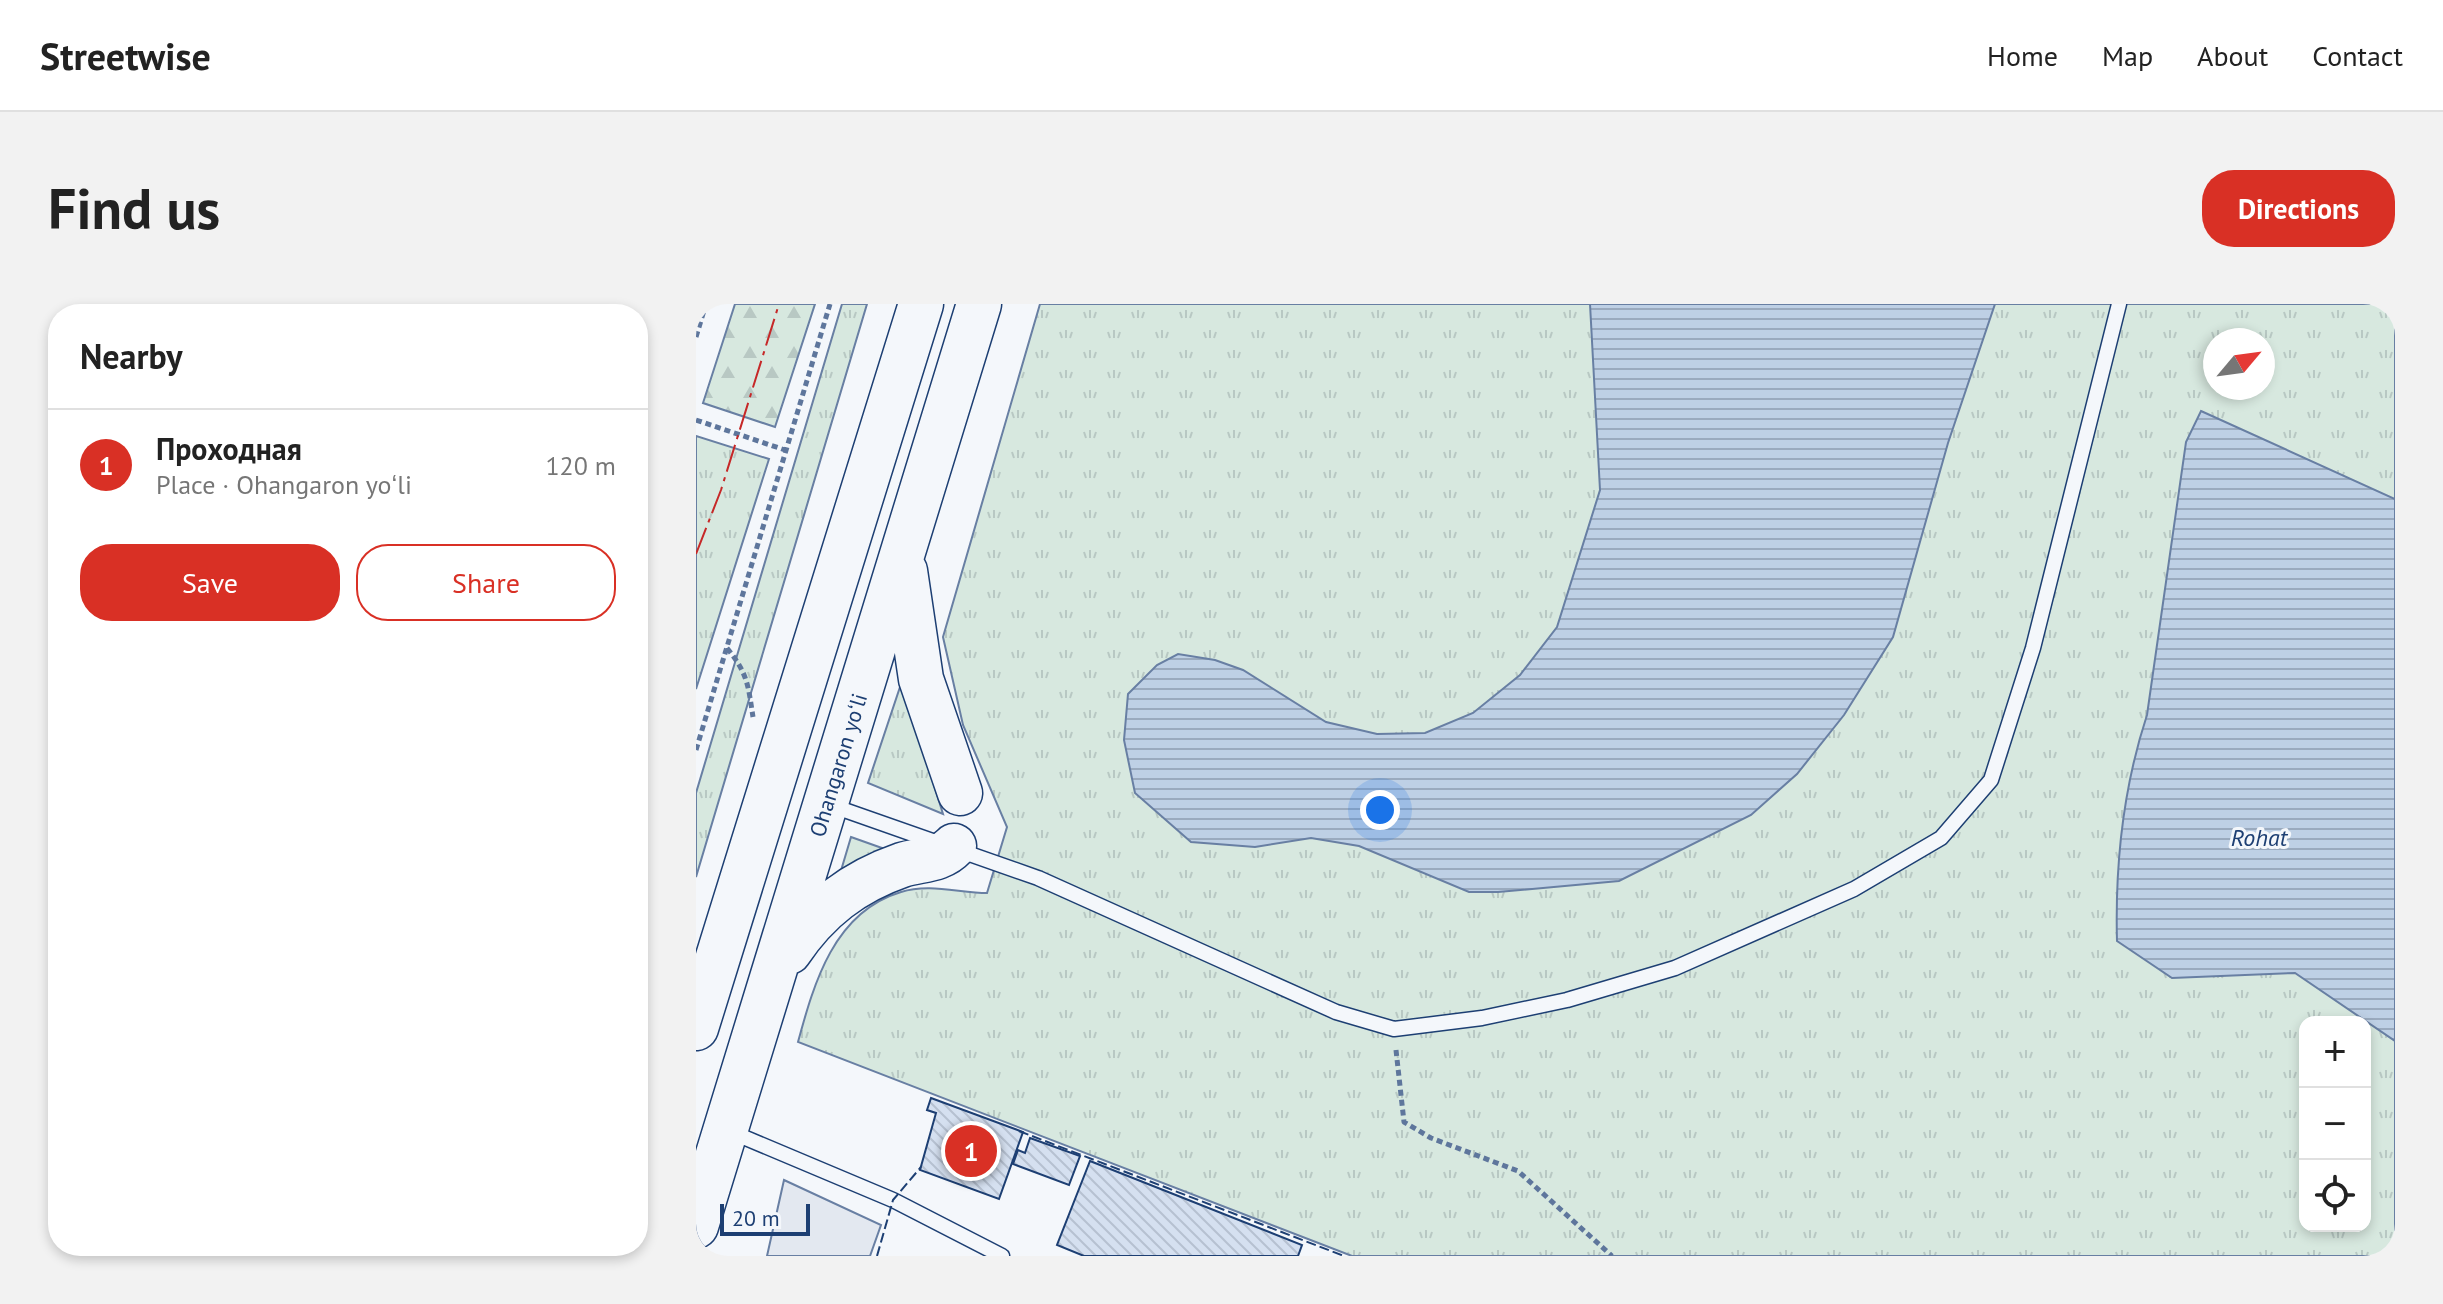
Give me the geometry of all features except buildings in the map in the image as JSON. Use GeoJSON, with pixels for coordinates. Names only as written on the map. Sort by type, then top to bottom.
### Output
{"type":"FeatureCollection","features":[{"type":"Feature","properties":{"kind":"highway"},"geometry":{"type":"LineString","coordinates":[[696,1028],[921,304]]}},
{"type":"Feature","properties":{"kind":"highway","name":"Ohangaron yoʻli"},"geometry":{"type":"LineString","coordinates":[[696,1226],[979,304]]}},
{"type":"Feature","properties":{"kind":"highway"},"geometry":{"type":"LineString","coordinates":[[903,553],[911,628],[921,679],[960,793]]}},
{"type":"Feature","properties":{"kind":"highway"},"geometry":{"type":"LineString","coordinates":[[774,974],[819,912],[837,898],[882,872],[945,856],[954,846]]}},
{"type":"Feature","properties":{"kind":"lane"},"geometry":{"type":"LineString","coordinates":[[826,803],[1038,878],[1336,1012],[1394,1029],[1482,1018],[1567,1000],[1675,968],[1854,889],[1941,838],[1991,780],[2033,648],[2119,304]]}},
{"type":"Feature","properties":{"kind":"lane"},"geometry":{"type":"LineString","coordinates":[[725,1130],[893,1200],[1002,1256]]}},
{"type":"Feature","properties":{"kind":"path"},"geometry":{"type":"LineString","coordinates":[[696,337],[706,304]]}},
{"type":"Feature","properties":{"kind":"path"},"geometry":{"type":"LineString","coordinates":[[696,750],[830,304]]}},
{"type":"Feature","properties":{"kind":"path"},"geometry":{"type":"LineString","coordinates":[[696,420],[785,450]]}},
{"type":"Feature","properties":{"kind":"path"},"geometry":{"type":"LineString","coordinates":[[727,648],[742,667],[750,684],[754,718]]}},
{"type":"Feature","properties":{"kind":"path"},"geometry":{"type":"LineString","coordinates":[[1394,1029],[1404,1122],[1431,1138],[1518,1171],[1612,1256]]}},
{"type":"Feature","properties":{"kind":"green space"},"geometry":{"type":"Polygon","coordinates":[[[735,304],[815,304],[775,427],[703,403],[735,304]]]}},
{"type":"Feature","properties":{"kind":"green space"},"geometry":{"type":"Polygon","coordinates":[[[842,304],[867,304],[696,877],[696,793],[842,304]]]}},
{"type":"Feature","properties":{"kind":"green space"},"geometry":{"type":"Polygon","coordinates":[[[1040,304],[2395,304],[2395,1256],[1352,1256],[798,1042],[811,996],[830,952],[859,916],[878,902],[912,889],[987,893],[1007,827],[963,725],[943,637],[1040,304]]]}},
{"type":"Feature","properties":{"kind":"green space"},"geometry":{"type":"Polygon","coordinates":[[[696,436],[769,459],[696,689],[696,436]]]}},
{"type":"Feature","properties":{"kind":"green space"},"geometry":{"type":"Polygon","coordinates":[[[902,681],[943,814],[868,783],[902,681]]]}},
{"type":"Feature","properties":{"kind":"green space"},"geometry":{"type":"Polygon","coordinates":[[[851,837],[896,853],[837,884],[851,837]]]}},
{"type":"Feature","properties":{"kind":"shaded area"},"geometry":{"type":"Polygon","coordinates":[[[784,1180],[881,1225],[870,1256],[767,1256],[784,1180]]]}},
{"type":"Feature","properties":{"kind":"water"},"geometry":{"type":"Polygon","coordinates":[[[1590,304],[1995,304],[1948,443],[1893,637],[1844,715],[1797,774],[1751,815],[1619,881],[1469,892],[1359,846],[1311,838],[1255,847],[1191,842],[1135,793],[1124,740],[1128,694],[1157,665],[1178,654],[1215,660],[1243,670],[1326,722],[1377,734],[1425,733],[1473,713],[1520,675],[1557,627],[1600,490],[1590,304]]]}},
{"type":"Feature","properties":{"kind":"water","name":"Rohat"},"geometry":{"type":"Polygon","coordinates":[[[2201,411],[2395,499],[2395,1041],[2371,1025],[2371,1016],[2358,1016],[2295,973],[2172,978],[2117,941],[2117,884],[2122,827],[2132,770],[2147,715],[2186,442],[2201,411]]]}},
{"type":"Feature","properties":{"kind":"fence"},"geometry":{"type":"LineString","coordinates":[[1019,1131],[1344,1256]]}},
{"type":"Feature","properties":{"kind":"fence"},"geometry":{"type":"LineString","coordinates":[[877,1256],[893,1200],[921,1167]]}},
{"type":"Feature","properties":{"kind":"power"},"geometry":{"type":"LineString","coordinates":[[696,554],[721,490],[779,304]]}},
{"type":"Feature","properties":{"kind":"place","name":"Проходная"},"geometry":{"type":"Point","coordinates":[971,1151]}}]}
